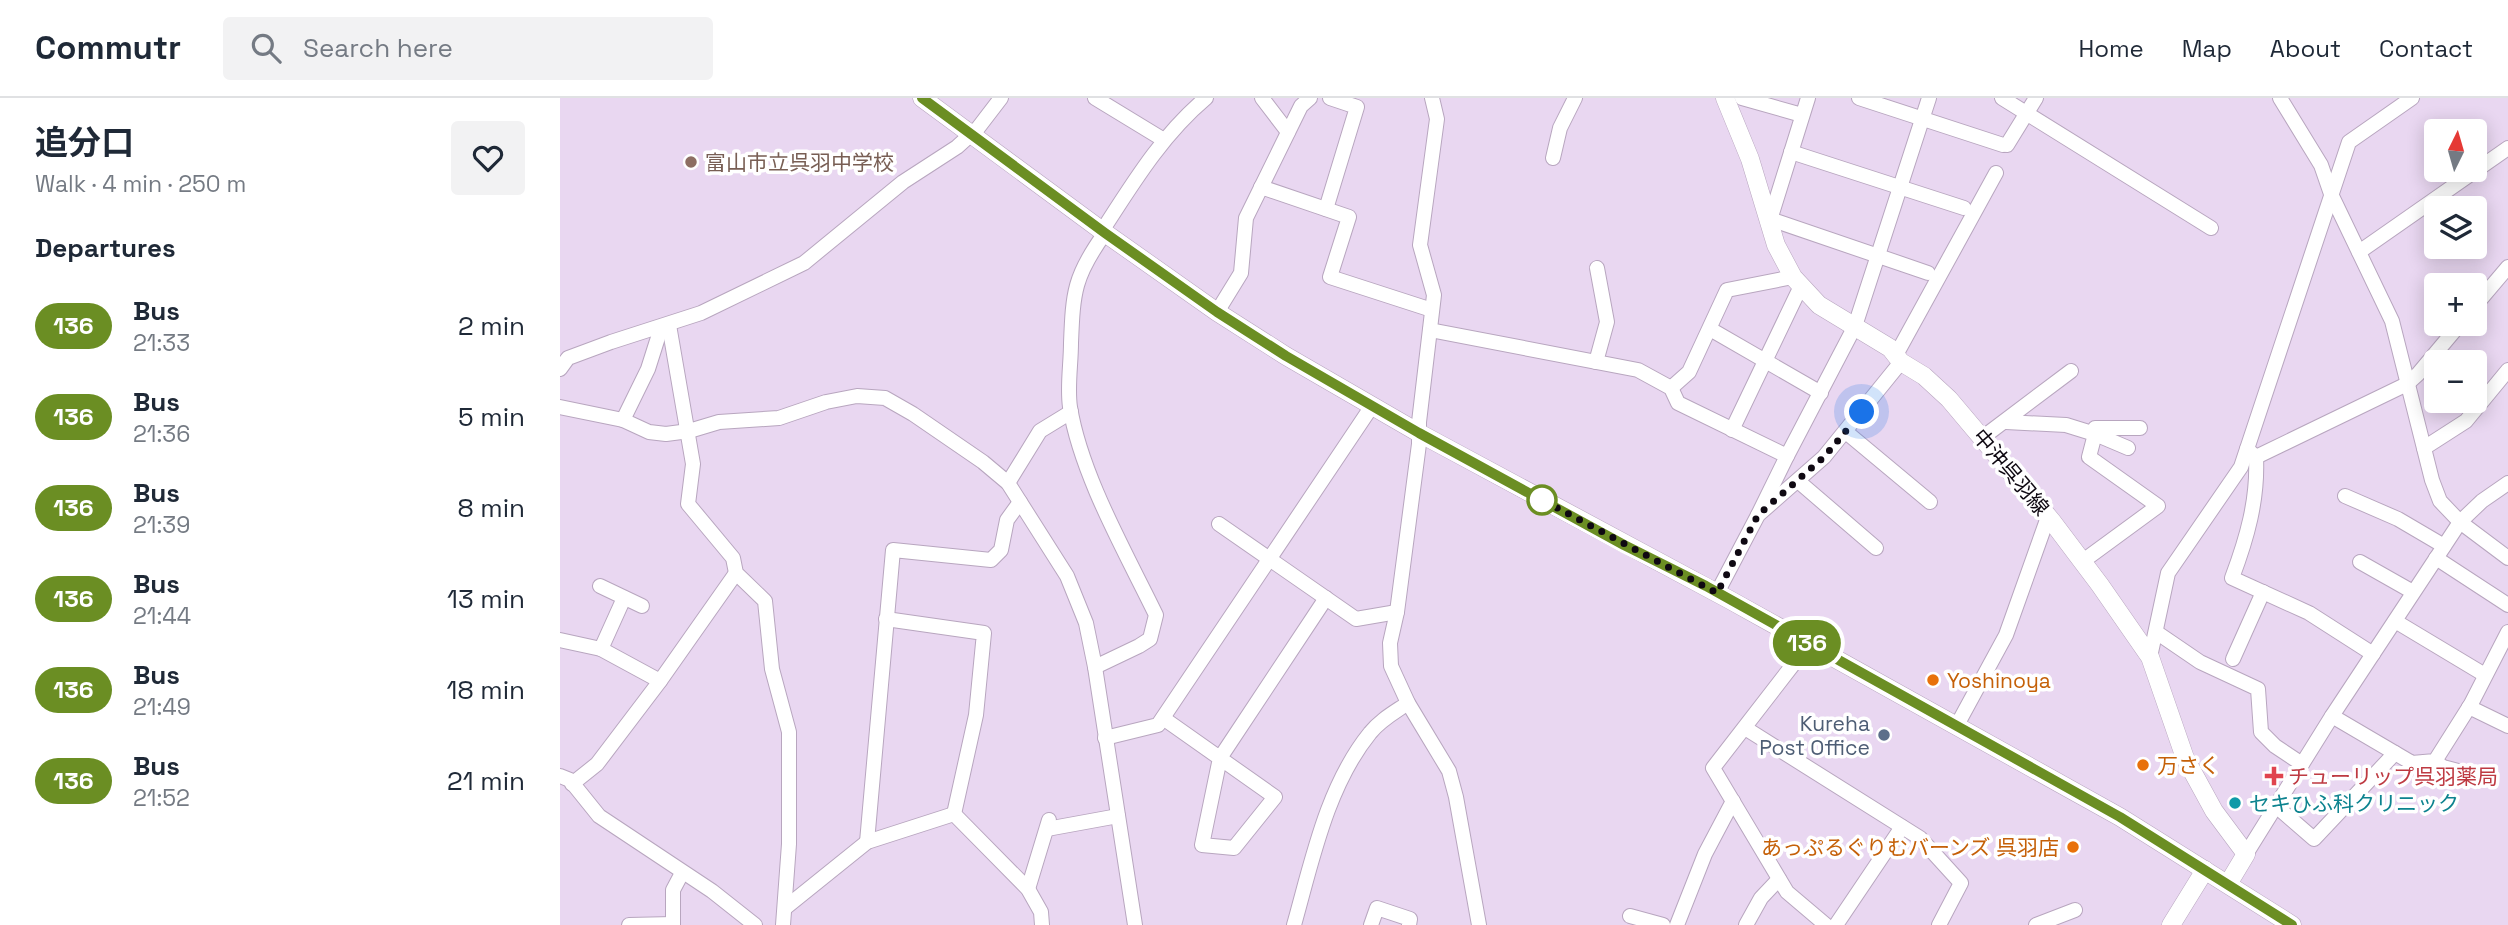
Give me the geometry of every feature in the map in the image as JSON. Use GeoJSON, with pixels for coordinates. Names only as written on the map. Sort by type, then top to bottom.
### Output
{"type":"FeatureCollection","features":[{"type":"Feature","properties":{"kind":"main road"},"geometry":{"type":"LineString","coordinates":[[922,98],[1104,232],[1217,312],[1286,356],[1419,433],[1717,593],[2120,817],[2292,925]]}},
{"type":"Feature","properties":{"kind":"main road","name":"中沖呉羽線"},"geometry":{"type":"LineString","coordinates":[[1726,98],[1750,159],[1776,245],[1797,282],[1819,305],[1890,348],[1898,358],[1924,376],[1949,399],[2083,561],[2150,657],[2185,758],[2214,811],[2246,855]]}},
{"type":"Feature","properties":{"kind":"main road"},"geometry":{"type":"LineString","coordinates":[[2228,884],[2246,855]]}},
{"type":"Feature","properties":{"kind":"main road"},"geometry":{"type":"LineString","coordinates":[[2171,925],[2205,870]]}},
{"type":"Feature","properties":{"kind":"street"},"geometry":{"type":"LineString","coordinates":[[560,369],[568,358],[701,313],[804,263],[903,182],[957,147],[1001,98]]}},
{"type":"Feature","properties":{"kind":"street"},"geometry":{"type":"LineString","coordinates":[[1094,98],[1164,140]]}},
{"type":"Feature","properties":{"kind":"street"},"geometry":{"type":"LineString","coordinates":[[1096,667],[1150,639],[1156,615],[1086,468],[1071,412],[1073,306],[1077,281],[1085,261],[1139,173],[1164,140],[1206,98]]}},
{"type":"Feature","properties":{"kind":"street"},"geometry":{"type":"LineString","coordinates":[[1262,98],[1288,132]]}},
{"type":"Feature","properties":{"kind":"street"},"geometry":{"type":"LineString","coordinates":[[1217,312],[1241,273],[1246,218],[1301,106],[1310,98]]}},
{"type":"Feature","properties":{"kind":"street"},"geometry":{"type":"LineString","coordinates":[[1326,209],[1357,107],[1330,98]]}},
{"type":"Feature","properties":{"kind":"street"},"geometry":{"type":"LineString","coordinates":[[1432,98],[1437,119],[1420,245],[1434,295],[1397,612],[1390,643],[1391,666],[1408,703],[1449,771],[1479,925]]}},
{"type":"Feature","properties":{"kind":"street"},"geometry":{"type":"LineString","coordinates":[[1553,158],[1560,128],[1575,98]]}},
{"type":"Feature","properties":{"kind":"street"},"geometry":{"type":"LineString","coordinates":[[1742,98],[1802,115]]}},
{"type":"Feature","properties":{"kind":"street"},"geometry":{"type":"LineString","coordinates":[[1808,98],[1769,222],[1776,221],[1928,273]]}},
{"type":"Feature","properties":{"kind":"street"},"geometry":{"type":"LineString","coordinates":[[1859,98],[2005,145],[2036,98]]}},
{"type":"Feature","properties":{"kind":"street"},"geometry":{"type":"LineString","coordinates":[[1717,593],[1855,326],[1929,98]]}},
{"type":"Feature","properties":{"kind":"street"},"geometry":{"type":"LineString","coordinates":[[2002,98],[2211,228]]}},
{"type":"Feature","properties":{"kind":"street"},"geometry":{"type":"LineString","coordinates":[[2280,98],[2321,165],[2331,194],[2392,321],[2440,501],[2460,522],[2508,558]]}},
{"type":"Feature","properties":{"kind":"street"},"geometry":{"type":"LineString","coordinates":[[2150,657],[2168,573],[2251,453],[2349,142],[2412,98]]}},
{"type":"Feature","properties":{"kind":"street"},"geometry":{"type":"LineString","coordinates":[[2358,252],[2508,148]]}},
{"type":"Feature","properties":{"kind":"street"},"geometry":{"type":"LineString","coordinates":[[1791,152],[1964,208]]}},
{"type":"Feature","properties":{"kind":"street"},"geometry":{"type":"LineString","coordinates":[[1758,515],[1824,457],[1846,432],[1898,358],[1996,173]]}},
{"type":"Feature","properties":{"kind":"street"},"geometry":{"type":"LineString","coordinates":[[1261,187],[1349,218],[1330,277],[1432,310]]}},
{"type":"Feature","properties":{"kind":"street"},"geometry":{"type":"LineString","coordinates":[[2487,292],[2508,267]]}},
{"type":"Feature","properties":{"kind":"street"},"geometry":{"type":"LineString","coordinates":[[1597,268],[1607,322],[1597,362]]}},
{"type":"Feature","properties":{"kind":"street"},"geometry":{"type":"LineString","coordinates":[[1671,388],[1689,372],[1727,290],[1797,282],[1765,361],[1732,430]]}},
{"type":"Feature","properties":{"kind":"street"},"geometry":{"type":"LineString","coordinates":[[623,420],[665,326]]}},
{"type":"Feature","properties":{"kind":"street"},"geometry":{"type":"LineString","coordinates":[[665,326],[689,431],[693,464],[688,504],[733,558],[736,573],[765,601],[772,669],[789,732],[789,844],[783,925]]}},
{"type":"Feature","properties":{"kind":"street"},"geometry":{"type":"LineString","coordinates":[[1710,329],[1821,393]]}},
{"type":"Feature","properties":{"kind":"street"},"geometry":{"type":"LineString","coordinates":[[1430,330],[1638,370],[1671,388],[1678,403],[1787,456]]}},
{"type":"Feature","properties":{"kind":"street"},"geometry":{"type":"LineString","coordinates":[[2251,453],[2407,384],[2450,336]]}},
{"type":"Feature","properties":{"kind":"street"},"geometry":{"type":"LineString","coordinates":[[2424,448],[2466,421],[2508,370]]}},
{"type":"Feature","properties":{"kind":"street"},"geometry":{"type":"LineString","coordinates":[[1982,438],[2071,372]]}},
{"type":"Feature","properties":{"kind":"street"},"geometry":{"type":"LineString","coordinates":[[560,407],[623,420],[649,432],[666,434],[689,431],[719,422],[779,418],[826,402],[857,396],[886,398],[983,462],[1008,483],[1067,576],[1086,623],[1096,667],[1135,925]]}},
{"type":"Feature","properties":{"kind":"street"},"geometry":{"type":"LineString","coordinates":[[1105,738],[1158,725],[1371,406]]}},
{"type":"Feature","properties":{"kind":"street"},"geometry":{"type":"LineString","coordinates":[[1008,483],[1040,431],[1071,412]]}},
{"type":"Feature","properties":{"kind":"street"},"geometry":{"type":"LineString","coordinates":[[2006,422],[2066,425],[2128,448]]}},
{"type":"Feature","properties":{"kind":"street"},"geometry":{"type":"LineString","coordinates":[[2083,561],[2158,506],[2090,457],[2095,428],[2140,428]]}},
{"type":"Feature","properties":{"kind":"street"},"geometry":{"type":"LineString","coordinates":[[1846,432],[1930,502]]}},
{"type":"Feature","properties":{"kind":"street"},"geometry":{"type":"LineString","coordinates":[[2251,453],[2257,480],[2254,504],[2244,548],[2232,578],[2309,613],[2373,654]]}},
{"type":"Feature","properties":{"kind":"street"},"geometry":{"type":"LineString","coordinates":[[1798,481],[1876,548]]}},
{"type":"Feature","properties":{"kind":"street"},"geometry":{"type":"LineString","coordinates":[[2246,855],[2332,716],[2460,522],[2482,501],[2508,483]]}},
{"type":"Feature","properties":{"kind":"street"},"geometry":{"type":"LineString","coordinates":[[2346,496],[2399,519],[2508,605]]}},
{"type":"Feature","properties":{"kind":"street"},"geometry":{"type":"LineString","coordinates":[[867,842],[893,551],[991,560],[1001,551],[1007,520],[1020,502]]}},
{"type":"Feature","properties":{"kind":"street"},"geometry":{"type":"LineString","coordinates":[[1956,727],[2006,635],[2048,517]]}},
{"type":"Feature","properties":{"kind":"street"},"geometry":{"type":"LineString","coordinates":[[1219,524],[1356,619],[1397,612]]}},
{"type":"Feature","properties":{"kind":"street"},"geometry":{"type":"LineString","coordinates":[[2360,562],[2413,592]]}},
{"type":"Feature","properties":{"kind":"street"},"geometry":{"type":"LineString","coordinates":[[736,573],[597,764],[566,780],[599,816],[712,891],[755,925]]}},
{"type":"Feature","properties":{"kind":"street"},"geometry":{"type":"LineString","coordinates":[[600,586],[642,606]]}},
{"type":"Feature","properties":{"kind":"street"},"geometry":{"type":"LineString","coordinates":[[2233,659],[2263,592]]}},
{"type":"Feature","properties":{"kind":"street"},"geometry":{"type":"LineString","coordinates":[[601,649],[624,598]]}},
{"type":"Feature","properties":{"kind":"street"},"geometry":{"type":"LineString","coordinates":[[1163,718],[1220,758],[1275,797],[1234,848],[1202,845],[1220,758],[1326,598]]}},
{"type":"Feature","properties":{"kind":"street"},"geometry":{"type":"LineString","coordinates":[[886,619],[984,633],[976,715],[954,814]]}},
{"type":"Feature","properties":{"kind":"street"},"geometry":{"type":"LineString","coordinates":[[2395,621],[2485,675]]}},
{"type":"Feature","properties":{"kind":"street"},"geometry":{"type":"LineString","coordinates":[[2156,632],[2200,662],[2258,689],[2261,732],[2275,746],[2302,764]]}},
{"type":"Feature","properties":{"kind":"street"},"geometry":{"type":"LineString","coordinates":[[560,640],[601,649],[660,681]]}},
{"type":"Feature","properties":{"kind":"street"},"geometry":{"type":"LineString","coordinates":[[2435,761],[2506,640]]}},
{"type":"Feature","properties":{"kind":"street"},"geometry":{"type":"LineString","coordinates":[[1809,644],[1713,768],[1787,892],[1826,925]]}},
{"type":"Feature","properties":{"kind":"street"},"geometry":{"type":"LineString","coordinates":[[1294,925],[1315,851],[1336,792],[1355,755],[1371,731],[1408,703]]}},
{"type":"Feature","properties":{"kind":"street"},"geometry":{"type":"LineString","coordinates":[[2469,707],[2508,726]]}},
{"type":"Feature","properties":{"kind":"street"},"geometry":{"type":"LineString","coordinates":[[2332,716],[2413,763],[2435,761],[2443,767],[2477,776]]}},
{"type":"Feature","properties":{"kind":"street"},"geometry":{"type":"LineString","coordinates":[[1745,728],[1920,838],[1961,883],[1939,925]]}},
{"type":"Feature","properties":{"kind":"street"},"geometry":{"type":"LineString","coordinates":[[2276,806],[2314,839],[2395,753]]}},
{"type":"Feature","properties":{"kind":"street"},"geometry":{"type":"LineString","coordinates":[[1677,925],[1705,854],[1733,801]]}},
{"type":"Feature","properties":{"kind":"street"},"geometry":{"type":"LineString","coordinates":[[785,908],[867,842],[954,814]]}},
{"type":"Feature","properties":{"kind":"street"},"geometry":{"type":"LineString","coordinates":[[954,814],[1028,889],[1041,912],[1042,925]]}},
{"type":"Feature","properties":{"kind":"street"},"geometry":{"type":"LineString","coordinates":[[1028,889],[1048,825],[1118,817]]}},
{"type":"Feature","properties":{"kind":"street"},"geometry":{"type":"LineString","coordinates":[[1836,925],[1902,827]]}},
{"type":"Feature","properties":{"kind":"street"},"geometry":{"type":"LineString","coordinates":[[629,925],[673,925],[673,890],[682,873]]}},
{"type":"Feature","properties":{"kind":"street"},"geometry":{"type":"LineString","coordinates":[[1746,925],[1761,898],[1779,879]]}},
{"type":"Feature","properties":{"kind":"street"},"geometry":{"type":"LineString","coordinates":[[1371,925],[1377,908],[1410,919],[1409,925]]}},
{"type":"Feature","properties":{"kind":"street"},"geometry":{"type":"LineString","coordinates":[[2036,925],[2075,910]]}},
{"type":"Feature","properties":{"kind":"street"},"geometry":{"type":"LineString","coordinates":[[1630,916],[1663,925]]}},
{"type":"Feature","properties":{"kind":"bus line","name":"136"},"geometry":{"type":"LineString","coordinates":[[922,98],[1105,233],[1217,312],[1286,356],[1419,433],[1624,545],[1706,586],[2120,817],[2292,925]]}},
{"type":"Feature","properties":{"kind":"place","name":"富山市立呉羽中学校"},"geometry":{"type":"Point","coordinates":[691,162]}},
{"type":"Feature","properties":{"kind":"place","name":"Yoshinoya"},"geometry":{"type":"Point","coordinates":[1933,680]}},
{"type":"Feature","properties":{"kind":"place","name":"Kureha Post Office"},"geometry":{"type":"Point","coordinates":[1884,735]}},
{"type":"Feature","properties":{"kind":"place","name":"万さく"},"geometry":{"type":"Point","coordinates":[2143,765]}},
{"type":"Feature","properties":{"kind":"place","name":"チューリップ呉羽薬局"},"geometry":{"type":"Point","coordinates":[2274,776]}},
{"type":"Feature","properties":{"kind":"place","name":"セキひふ科クリニック"},"geometry":{"type":"Point","coordinates":[2235,803]}},
{"type":"Feature","properties":{"kind":"place","name":"あっぷるぐりむバーンズ 呉羽店"},"geometry":{"type":"Point","coordinates":[2073,847]}},
{"type":"Feature","properties":{"kind":"route"},"geometry":{"type":"LineString","coordinates":[[1542,500],[1533,495],[1717,593],[1758,515],[1824,457],[1862,412]]}}]}
